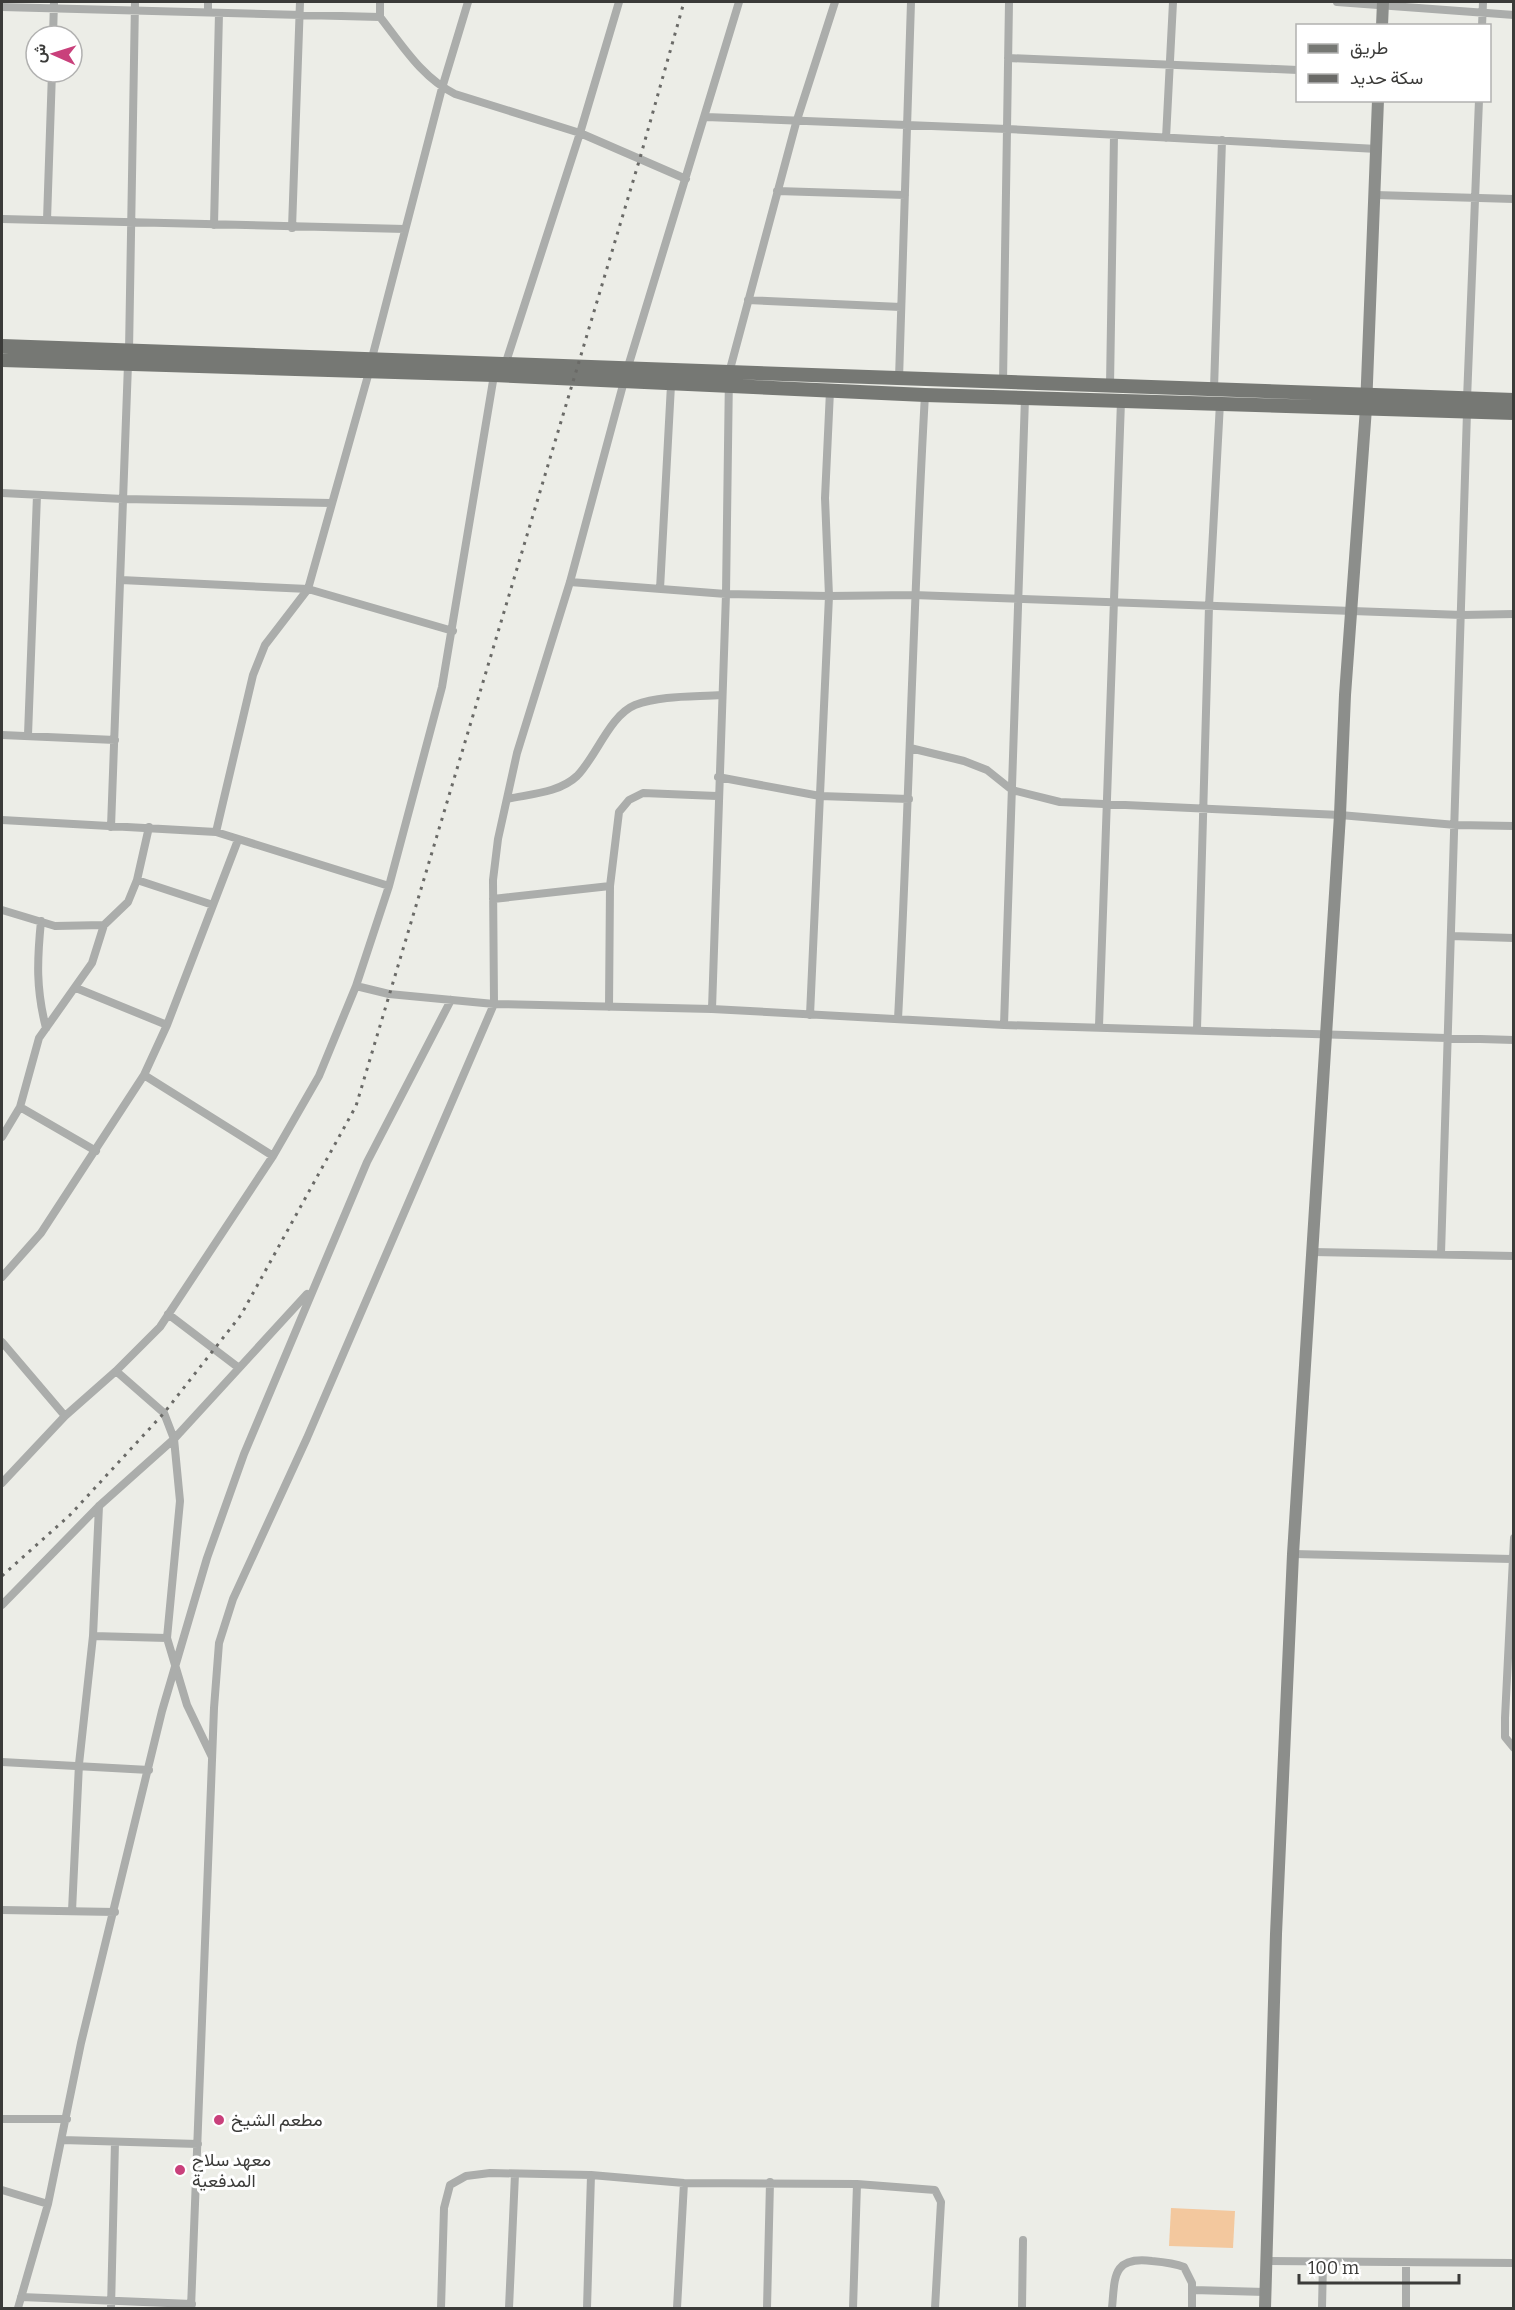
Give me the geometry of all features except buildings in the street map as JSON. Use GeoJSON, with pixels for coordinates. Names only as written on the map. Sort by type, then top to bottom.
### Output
{"type":"FeatureCollection","features":[{"type":"Feature","properties":{"kind":"main road"},"geometry":{"type":"LineString","coordinates":[[2,346],[128,357],[370,365],[494,375],[625,376],[729,373],[1214,389],[1367,401],[1467,405],[1514,413]]}},
{"type":"Feature","properties":{"kind":"main road"},"geometry":{"type":"LineString","coordinates":[[2,360],[128,357]]}},
{"type":"Feature","properties":{"kind":"main road"},"geometry":{"type":"LineString","coordinates":[[370,365],[506,362],[625,376],[671,385],[925,395],[1220,403],[1367,401]]}},
{"type":"Feature","properties":{"kind":"main road"},"geometry":{"type":"LineString","coordinates":[[1467,405],[1514,400]]}},
{"type":"Feature","properties":{"kind":"street"},"geometry":{"type":"LineString","coordinates":[[208,2],[208,12]]}},
{"type":"Feature","properties":{"kind":"street"},"geometry":{"type":"LineString","coordinates":[[292,228],[300,2]]}},
{"type":"Feature","properties":{"kind":"street"},"geometry":{"type":"LineString","coordinates":[[380,2],[380,17],[430,79],[442,88],[580,133],[686,179]]}},
{"type":"Feature","properties":{"kind":"street"},"geometry":{"type":"LineString","coordinates":[[216,832],[253,675],[265,645],[308,589],[370,365],[442,88],[468,2]]}},
{"type":"Feature","properties":{"kind":"street"},"geometry":{"type":"LineString","coordinates":[[506,362],[580,133],[619,2]]}},
{"type":"Feature","properties":{"kind":"street"},"geometry":{"type":"LineString","coordinates":[[21,2297],[111,2305],[191,2306],[212,1757],[219,1643],[233,1599],[307,1438],[494,1004],[493,899],[498,839],[524,728],[570,582],[625,376],[706,117],[739,2]]}},
{"type":"Feature","properties":{"kind":"street"},"geometry":{"type":"LineString","coordinates":[[712,1009],[717,796],[726,594],[729,373],[796,123],[835,2]]}},
{"type":"Feature","properties":{"kind":"street"},"geometry":{"type":"LineString","coordinates":[[899,379],[911,2]]}},
{"type":"Feature","properties":{"kind":"street"},"geometry":{"type":"LineString","coordinates":[[1003,383],[1009,2]]}},
{"type":"Feature","properties":{"kind":"street"},"geometry":{"type":"LineString","coordinates":[[1166,138],[1168,64],[1173,2]]}},
{"type":"Feature","properties":{"kind":"street"},"geometry":{"type":"LineString","coordinates":[[1337,2],[1514,15]]}},
{"type":"Feature","properties":{"kind":"street"},"geometry":{"type":"LineString","coordinates":[[1482,24],[1483,2]]}},
{"type":"Feature","properties":{"kind":"street"},"geometry":{"type":"LineString","coordinates":[[1382,24],[1383,4]]}},
{"type":"Feature","properties":{"kind":"street"},"geometry":{"type":"LineString","coordinates":[[53,24],[54,5]]}},
{"type":"Feature","properties":{"kind":"street"},"geometry":{"type":"LineString","coordinates":[[111,827],[128,357],[135,6]]}},
{"type":"Feature","properties":{"kind":"street"},"geometry":{"type":"LineString","coordinates":[[2,7],[135,6],[219,13],[380,17]]}},
{"type":"Feature","properties":{"kind":"street"},"geometry":{"type":"LineString","coordinates":[[214,225],[219,13]]}},
{"type":"Feature","properties":{"kind":"street"},"geometry":{"type":"LineString","coordinates":[[1008,58],[1296,70]]}},
{"type":"Feature","properties":{"kind":"street"},"geometry":{"type":"LineString","coordinates":[[47,220],[52,84]]}},
{"type":"Feature","properties":{"kind":"street"},"geometry":{"type":"LineString","coordinates":[[1265,2308],[1276,1935],[1293,1554],[1351,609],[1367,401],[1378,102]]}},
{"type":"Feature","properties":{"kind":"street"},"geometry":{"type":"LineString","coordinates":[[1441,1254],[1456,825],[1467,405],[1479,102]]}},
{"type":"Feature","properties":{"kind":"street"},"geometry":{"type":"LineString","coordinates":[[706,117],[796,123],[1007,129],[1377,149]]}},
{"type":"Feature","properties":{"kind":"street"},"geometry":{"type":"LineString","coordinates":[[1110,386],[1114,135]]}},
{"type":"Feature","properties":{"kind":"street"},"geometry":{"type":"LineString","coordinates":[[1214,389],[1222,140]]}},
{"type":"Feature","properties":{"kind":"street"},"geometry":{"type":"LineString","coordinates":[[777,191],[905,195]]}},
{"type":"Feature","properties":{"kind":"street"},"geometry":{"type":"LineString","coordinates":[[1375,195],[1514,199]]}},
{"type":"Feature","properties":{"kind":"street"},"geometry":{"type":"LineString","coordinates":[[2,219],[292,228],[405,229]]}},
{"type":"Feature","properties":{"kind":"street"},"geometry":{"type":"LineString","coordinates":[[748,300],[901,307]]}},
{"type":"Feature","properties":{"kind":"street"},"geometry":{"type":"LineString","coordinates":[[2,1483],[65,1416],[116,1371],[160,1327],[273,1156],[319,1076],[356,986],[389,886],[442,687],[494,375]]}},
{"type":"Feature","properties":{"kind":"street"},"geometry":{"type":"LineString","coordinates":[[660,589],[671,385]]}},
{"type":"Feature","properties":{"kind":"street"},"geometry":{"type":"LineString","coordinates":[[810,1015],[829,596],[825,498],[831,391]]}},
{"type":"Feature","properties":{"kind":"street"},"geometry":{"type":"LineString","coordinates":[[898,1019],[909,799],[913,595],[925,395]]}},
{"type":"Feature","properties":{"kind":"street"},"geometry":{"type":"LineString","coordinates":[[1004,1025],[1025,398]]}},
{"type":"Feature","properties":{"kind":"street"},"geometry":{"type":"LineString","coordinates":[[1099,1026],[1121,401]]}},
{"type":"Feature","properties":{"kind":"street"},"geometry":{"type":"LineString","coordinates":[[1197,1029],[1209,606],[1220,403]]}},
{"type":"Feature","properties":{"kind":"street"},"geometry":{"type":"LineString","coordinates":[[2,493],[123,499],[331,503]]}},
{"type":"Feature","properties":{"kind":"street"},"geometry":{"type":"LineString","coordinates":[[28,735],[37,495]]}},
{"type":"Feature","properties":{"kind":"street"},"geometry":{"type":"LineString","coordinates":[[121,580],[308,589],[453,631]]}},
{"type":"Feature","properties":{"kind":"street"},"geometry":{"type":"LineString","coordinates":[[570,582],[726,594],[913,595],[1351,609],[1462,615],[1514,614]]}},
{"type":"Feature","properties":{"kind":"street"},"geometry":{"type":"LineString","coordinates":[[507,799],[556,789],[576,777],[610,729],[633,706],[664,699],[722,695]]}},
{"type":"Feature","properties":{"kind":"street"},"geometry":{"type":"LineString","coordinates":[[2,735],[115,740]]}},
{"type":"Feature","properties":{"kind":"street"},"geometry":{"type":"LineString","coordinates":[[910,748],[979,767],[1012,790],[1060,802],[1106,806],[1205,808],[1340,815],[1456,825],[1514,826]]}},
{"type":"Feature","properties":{"kind":"street"},"geometry":{"type":"LineString","coordinates":[[718,777],[820,796],[909,799]]}},
{"type":"Feature","properties":{"kind":"street"},"geometry":{"type":"LineString","coordinates":[[609,1007],[610,886],[616,819],[629,800],[650,792],[717,796]]}},
{"type":"Feature","properties":{"kind":"street"},"geometry":{"type":"LineString","coordinates":[[2,820],[216,832],[389,886]]}},
{"type":"Feature","properties":{"kind":"street"},"geometry":{"type":"LineString","coordinates":[[2,1137],[20,1107],[30,1066],[46,1028],[92,963],[104,925],[123,909],[137,880],[149,827]]}},
{"type":"Feature","properties":{"kind":"street"},"geometry":{"type":"LineString","coordinates":[[2,1277],[41,1233],[144,1075],[167,1025],[238,840]]}},
{"type":"Feature","properties":{"kind":"street"},"geometry":{"type":"LineString","coordinates":[[137,880],[213,905]]}},
{"type":"Feature","properties":{"kind":"street"},"geometry":{"type":"LineString","coordinates":[[493,899],[610,886]]}},
{"type":"Feature","properties":{"kind":"street"},"geometry":{"type":"LineString","coordinates":[[2,910],[55,926],[104,925]]}},
{"type":"Feature","properties":{"kind":"street"},"geometry":{"type":"LineString","coordinates":[[41,921],[37,978],[46,1028]]}},
{"type":"Feature","properties":{"kind":"street"},"geometry":{"type":"LineString","coordinates":[[1451,936],[1514,938]]}},
{"type":"Feature","properties":{"kind":"street"},"geometry":{"type":"LineString","coordinates":[[356,986],[389,994],[494,1004],[712,1009],[1004,1025],[1514,1040]]}},
{"type":"Feature","properties":{"kind":"street"},"geometry":{"type":"LineString","coordinates":[[76,988],[167,1025]]}},
{"type":"Feature","properties":{"kind":"street"},"geometry":{"type":"LineString","coordinates":[[18,2308],[48,2204],[81,2043],[149,1770],[176,1663],[207,1558],[241,1464],[312,1289],[367,1162],[451,1000]]}},
{"type":"Feature","properties":{"kind":"street"},"geometry":{"type":"LineString","coordinates":[[144,1075],[273,1156]]}},
{"type":"Feature","properties":{"kind":"street"},"geometry":{"type":"LineString","coordinates":[[20,1107],[96,1151]]}},
{"type":"Feature","properties":{"kind":"street"},"geometry":{"type":"LineString","coordinates":[[1313,1252],[1514,1256]]}},
{"type":"Feature","properties":{"kind":"street"},"geometry":{"type":"LineString","coordinates":[[2,1605],[99,1506],[174,1439],[312,1289]]}},
{"type":"Feature","properties":{"kind":"street"},"geometry":{"type":"LineString","coordinates":[[168,1314],[239,1368]]}},
{"type":"Feature","properties":{"kind":"street"},"geometry":{"type":"LineString","coordinates":[[2,1342],[65,1416]]}},
{"type":"Feature","properties":{"kind":"street"},"geometry":{"type":"LineString","coordinates":[[116,1371],[164,1413],[174,1439],[180,1501],[167,1638],[187,1705],[212,1757]]}},
{"type":"Feature","properties":{"kind":"street"},"geometry":{"type":"LineString","coordinates":[[72,1911],[79,1764],[93,1636],[99,1506]]}},
{"type":"Feature","properties":{"kind":"street"},"geometry":{"type":"LineString","coordinates":[[1514,1538],[1505,1737],[1514,1748]]}},
{"type":"Feature","properties":{"kind":"street"},"geometry":{"type":"LineString","coordinates":[[1293,1554],[1512,1559]]}},
{"type":"Feature","properties":{"kind":"street"},"geometry":{"type":"LineString","coordinates":[[93,1636],[167,1638]]}},
{"type":"Feature","properties":{"kind":"street"},"geometry":{"type":"LineString","coordinates":[[2,1762],[79,1764],[149,1770]]}},
{"type":"Feature","properties":{"kind":"street"},"geometry":{"type":"LineString","coordinates":[[2,1910],[115,1912]]}},
{"type":"Feature","properties":{"kind":"street"},"geometry":{"type":"LineString","coordinates":[[2,2119],[67,2119]]}},
{"type":"Feature","properties":{"kind":"street"},"geometry":{"type":"LineString","coordinates":[[62,2140],[198,2144]]}},
{"type":"Feature","properties":{"kind":"street"},"geometry":{"type":"LineString","coordinates":[[111,2305],[115,2142]]}},
{"type":"Feature","properties":{"kind":"street"},"geometry":{"type":"LineString","coordinates":[[509,2308],[516,2174]]}},
{"type":"Feature","properties":{"kind":"street"},"geometry":{"type":"LineString","coordinates":[[441,2308],[444,2208],[450,2185],[466,2176],[516,2174],[591,2175],[684,2183],[857,2184],[932,2189],[939,2194],[940,2234],[935,2308]]}},
{"type":"Feature","properties":{"kind":"street"},"geometry":{"type":"LineString","coordinates":[[587,2308],[591,2175]]}},
{"type":"Feature","properties":{"kind":"street"},"geometry":{"type":"LineString","coordinates":[[767,2308],[770,2182]]}},
{"type":"Feature","properties":{"kind":"street"},"geometry":{"type":"LineString","coordinates":[[677,2308],[684,2183]]}},
{"type":"Feature","properties":{"kind":"street"},"geometry":{"type":"LineString","coordinates":[[853,2308],[857,2184]]}},
{"type":"Feature","properties":{"kind":"street"},"geometry":{"type":"LineString","coordinates":[[2,2190],[48,2204]]}},
{"type":"Feature","properties":{"kind":"street"},"geometry":{"type":"LineString","coordinates":[[1022,2308],[1023,2240]]}},
{"type":"Feature","properties":{"kind":"street"},"geometry":{"type":"LineString","coordinates":[[1112,2308],[1115,2276],[1123,2264],[1141,2260],[1184,2267],[1190,2274],[1193,2290],[1192,2308]]}},
{"type":"Feature","properties":{"kind":"street"},"geometry":{"type":"LineString","coordinates":[[1266,2261],[1406,2264],[1514,2263]]}},
{"type":"Feature","properties":{"kind":"street"},"geometry":{"type":"LineString","coordinates":[[1322,2308],[1323,2262]]}},
{"type":"Feature","properties":{"kind":"street"},"geometry":{"type":"LineString","coordinates":[[1406,2264],[1406,2308]]}},
{"type":"Feature","properties":{"kind":"street"},"geometry":{"type":"LineString","coordinates":[[1193,2290],[1265,2292]]}},
{"type":"Feature","properties":{"kind":"shaded area"},"geometry":{"type":"Polygon","coordinates":[[[1171,2208],[1235,2211],[1233,2248],[1169,2246],[1171,2208]]]}},
{"type":"Feature","properties":{"kind":"railway"},"geometry":{"type":"LineString","coordinates":[[2,1576],[70,1515],[164,1413],[241,1315],[356,1106],[640,158],[684,2]]}},
{"type":"Feature","properties":{"kind":"place","name":"مطعم الشيخ"},"geometry":{"type":"Point","coordinates":[219,2120]}},
{"type":"Feature","properties":{"kind":"place","name":"معهد سلاح المدفعية"},"geometry":{"type":"Point","coordinates":[180,2170]}}]}
